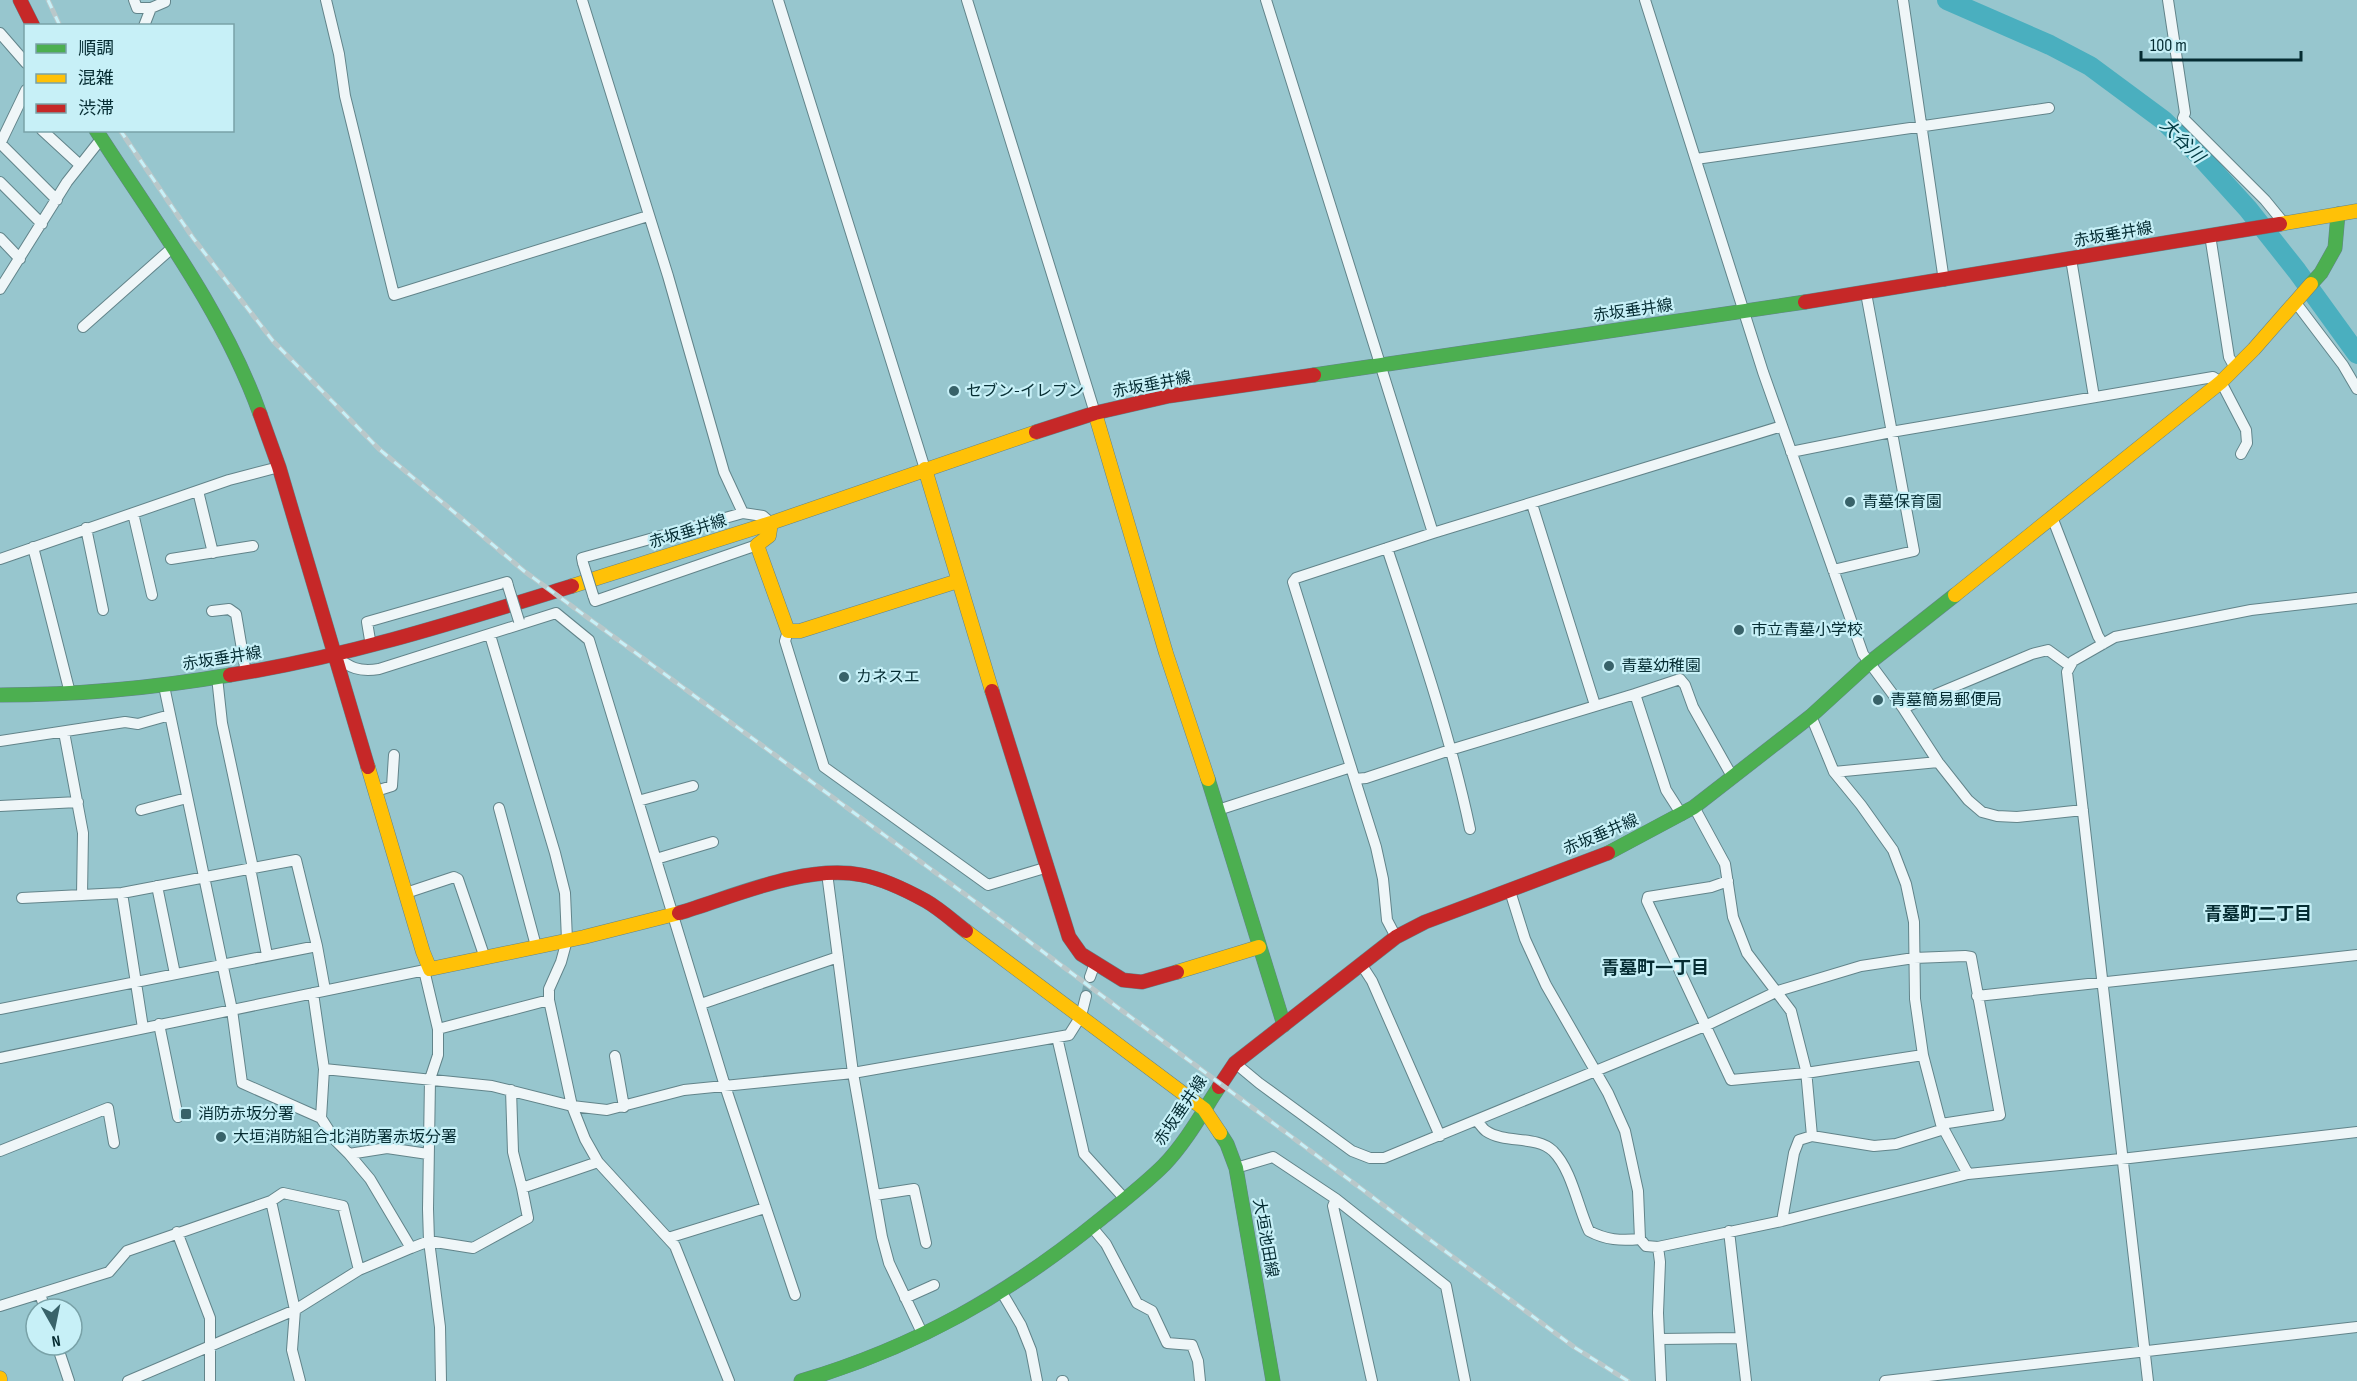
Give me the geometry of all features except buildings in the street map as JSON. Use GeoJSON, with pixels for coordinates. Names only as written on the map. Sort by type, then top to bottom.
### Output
{"type":"FeatureCollection","features":[{"type":"Feature","properties":{"kind":"main road"},"geometry":{"type":"LineString","coordinates":[[20,0],[32,24]]}},
{"type":"Feature","properties":{"kind":"main road"},"geometry":{"type":"LineString","coordinates":[[98,135],[216,316],[245,374],[279,467],[427,969]]}},
{"type":"Feature","properties":{"kind":"main road","name":"赤坂垂井線"},"geometry":{"type":"LineString","coordinates":[[0,695],[70,693],[164,686],[246,673],[371,646],[424,632],[771,523],[1095,413],[1169,396],[1744,312],[2357,211]]}},
{"type":"Feature","properties":{"kind":"main road","name":"赤坂垂井線"},"geometry":{"type":"LineString","coordinates":[[801,1381],[872,1358],[923,1335],[1001,1291],[1091,1226],[1165,1164],[1235,1063],[1396,937],[1425,922],[1616,850],[1682,815],[1733,778],[1811,716],[1869,663],[2221,382],[2299,299],[2332,257],[2338,214]]}},
{"type":"Feature","properties":{"kind":"main road"},"geometry":{"type":"LineString","coordinates":[[1095,413],[1166,653],[1218,810],[1284,1025]]}},
{"type":"Feature","properties":{"kind":"main road"},"geometry":{"type":"LineString","coordinates":[[926,469],[958,582],[1069,937],[1081,954],[1123,980],[1142,981],[1259,947]]}},
{"type":"Feature","properties":{"kind":"main road"},"geometry":{"type":"LineString","coordinates":[[771,523],[769,536],[757,546],[788,631],[800,631],[958,582]]}},
{"type":"Feature","properties":{"kind":"main road","name":"大垣池田線"},"geometry":{"type":"LineString","coordinates":[[427,969],[567,940],[673,914],[792,880],[827,873],[865,875],[891,883],[928,902],[1204,1109],[1227,1144],[1236,1168],[1273,1381]]}},
{"type":"Feature","properties":{"kind":"street"},"geometry":{"type":"LineString","coordinates":[[134,0],[137,9],[151,8],[165,0]]}},
{"type":"Feature","properties":{"kind":"street"},"geometry":{"type":"LineString","coordinates":[[326,0],[339,54],[345,96],[394,295],[648,216]]}},
{"type":"Feature","properties":{"kind":"street"},"geometry":{"type":"LineString","coordinates":[[582,0],[668,276],[724,472],[742,513]]}},
{"type":"Feature","properties":{"kind":"street"},"geometry":{"type":"LineString","coordinates":[[778,0],[926,469]]}},
{"type":"Feature","properties":{"kind":"street"},"geometry":{"type":"LineString","coordinates":[[966,0],[1095,413]]}},
{"type":"Feature","properties":{"kind":"street"},"geometry":{"type":"LineString","coordinates":[[1266,0],[1433,533]]}},
{"type":"Feature","properties":{"kind":"street"},"geometry":{"type":"LineString","coordinates":[[1645,0],[1782,426],[1856,638],[1869,663],[1903,708],[1938,762],[1968,800],[1982,812],[1997,816],[2017,817],[2083,810]]}},
{"type":"Feature","properties":{"kind":"street"},"geometry":{"type":"LineString","coordinates":[[1903,0],[1944,280]]}},
{"type":"Feature","properties":{"kind":"street"},"geometry":{"type":"LineString","coordinates":[[2168,0],[2184,118],[2265,200],[2277,223]]}},
{"type":"Feature","properties":{"kind":"street"},"geometry":{"type":"LineString","coordinates":[[145,24],[151,8]]}},
{"type":"Feature","properties":{"kind":"street"},"geometry":{"type":"LineString","coordinates":[[0,33],[24,61]]}},
{"type":"Feature","properties":{"kind":"street"},"geometry":{"type":"LineString","coordinates":[[1696,159],[2049,108]]}},
{"type":"Feature","properties":{"kind":"street"},"geometry":{"type":"LineString","coordinates":[[21,112],[0,143],[57,200]]}},
{"type":"Feature","properties":{"kind":"street"},"geometry":{"type":"LineString","coordinates":[[44,132],[80,165]]}},
{"type":"Feature","properties":{"kind":"street"},"geometry":{"type":"LineString","coordinates":[[0,289],[98,135]]}},
{"type":"Feature","properties":{"kind":"street"},"geometry":{"type":"LineString","coordinates":[[0,182],[42,224]]}},
{"type":"Feature","properties":{"kind":"street"},"geometry":{"type":"LineString","coordinates":[[2210,235],[2229,357],[2235,368]]}},
{"type":"Feature","properties":{"kind":"street"},"geometry":{"type":"LineString","coordinates":[[0,238],[20,259]]}},
{"type":"Feature","properties":{"kind":"street"},"geometry":{"type":"LineString","coordinates":[[83,327],[172,248]]}},
{"type":"Feature","properties":{"kind":"street"},"geometry":{"type":"LineString","coordinates":[[2071,259],[2094,397]]}},
{"type":"Feature","properties":{"kind":"street"},"geometry":{"type":"LineString","coordinates":[[1833,570],[1914,551],[1866,293]]}},
{"type":"Feature","properties":{"kind":"street"},"geometry":{"type":"LineString","coordinates":[[2299,299],[2357,389]]}},
{"type":"Feature","properties":{"kind":"street"},"geometry":{"type":"LineString","coordinates":[[1791,452],[1891,432],[2213,377],[2221,382],[2246,430],[2247,443],[2241,454]]}},
{"type":"Feature","properties":{"kind":"street"},"geometry":{"type":"LineString","coordinates":[[1396,937],[1387,920],[1383,879],[1355,779],[1293,582],[1296,578],[1433,533],[1782,426]]}},
{"type":"Feature","properties":{"kind":"street"},"geometry":{"type":"LineString","coordinates":[[0,559],[198,491],[279,467]]}},
{"type":"Feature","properties":{"kind":"street"},"geometry":{"type":"LineString","coordinates":[[198,491],[213,553]]}},
{"type":"Feature","properties":{"kind":"street"},"geometry":{"type":"LineString","coordinates":[[1532,504],[1594,705]]}},
{"type":"Feature","properties":{"kind":"street"},"geometry":{"type":"LineString","coordinates":[[133,513],[152,595]]}},
{"type":"Feature","properties":{"kind":"street"},"geometry":{"type":"LineString","coordinates":[[757,546],[594,601],[582,558],[742,513],[762,516],[771,523]]}},
{"type":"Feature","properties":{"kind":"street"},"geometry":{"type":"LineString","coordinates":[[2052,517],[2097,636],[2103,644]]}},
{"type":"Feature","properties":{"kind":"street"},"geometry":{"type":"LineString","coordinates":[[86,528],[103,610]]}},
{"type":"Feature","properties":{"kind":"street"},"geometry":{"type":"LineString","coordinates":[[171,559],[253,546]]}},
{"type":"Feature","properties":{"kind":"street"},"geometry":{"type":"LineString","coordinates":[[33,547],[70,693]]}},
{"type":"Feature","properties":{"kind":"street"},"geometry":{"type":"LineString","coordinates":[[1387,548],[1422,652],[1470,829]]}},
{"type":"Feature","properties":{"kind":"street"},"geometry":{"type":"LineString","coordinates":[[371,646],[367,622],[507,582],[520,623]]}},
{"type":"Feature","properties":{"kind":"street"},"geometry":{"type":"LineString","coordinates":[[2148,1381],[2067,672],[2073,661],[2115,637],[2251,610],[2357,598]]}},
{"type":"Feature","properties":{"kind":"street"},"geometry":{"type":"LineString","coordinates":[[212,611],[229,609],[236,614],[246,673]]}},
{"type":"Feature","properties":{"kind":"street"},"geometry":{"type":"LineString","coordinates":[[335,655],[349,668],[363,671],[378,669],[556,613],[589,640],[725,1086],[795,1295]]}},
{"type":"Feature","properties":{"kind":"street"},"geometry":{"type":"LineString","coordinates":[[788,631],[785,641],[824,767],[988,885],[1048,867]]}},
{"type":"Feature","properties":{"kind":"street"},"geometry":{"type":"LineString","coordinates":[[490,635],[565,893],[567,940],[561,962],[549,989],[549,1000],[572,1106],[598,1162],[675,1245],[729,1381]]}},
{"type":"Feature","properties":{"kind":"street"},"geometry":{"type":"LineString","coordinates":[[1903,708],[2032,654],[2053,651],[2070,666]]}},
{"type":"Feature","properties":{"kind":"street"},"geometry":{"type":"LineString","coordinates":[[218,677],[222,723],[267,955]]}},
{"type":"Feature","properties":{"kind":"street"},"geometry":{"type":"LineString","coordinates":[[1355,779],[1366,778],[1680,679],[1733,778]]}},
{"type":"Feature","properties":{"kind":"street"},"geometry":{"type":"LineString","coordinates":[[164,686],[232,1010],[242,1083],[321,1118],[335,1140],[370,1179],[411,1248]]}},
{"type":"Feature","properties":{"kind":"street"},"geometry":{"type":"LineString","coordinates":[[1635,694],[1666,790],[1682,815]]}},
{"type":"Feature","properties":{"kind":"street"},"geometry":{"type":"LineString","coordinates":[[0,741],[125,722],[138,724],[170,715]]}},
{"type":"Feature","properties":{"kind":"street"},"geometry":{"type":"LineString","coordinates":[[1811,716],[1834,772],[1893,850],[1906,884],[1914,922],[1915,999],[1923,1055],[1942,1127],[1968,1174]]}},
{"type":"Feature","properties":{"kind":"street"},"geometry":{"type":"LineString","coordinates":[[64,732],[83,833],[82,895]]}},
{"type":"Feature","properties":{"kind":"street"},"geometry":{"type":"LineString","coordinates":[[376,791],[392,786],[394,755]]}},
{"type":"Feature","properties":{"kind":"street"},"geometry":{"type":"LineString","coordinates":[[1834,772],[1938,762]]}},
{"type":"Feature","properties":{"kind":"street"},"geometry":{"type":"LineString","coordinates":[[1218,810],[1351,767]]}},
{"type":"Feature","properties":{"kind":"street"},"geometry":{"type":"LineString","coordinates":[[638,801],[693,786]]}},
{"type":"Feature","properties":{"kind":"street"},"geometry":{"type":"LineString","coordinates":[[141,810],[187,798]]}},
{"type":"Feature","properties":{"kind":"street"},"geometry":{"type":"LineString","coordinates":[[0,806],[78,802]]}},
{"type":"Feature","properties":{"kind":"street"},"geometry":{"type":"LineString","coordinates":[[1694,807],[1725,864],[1733,917],[1747,953],[1791,1011],[1806,1073],[1812,1136]]}},
{"type":"Feature","properties":{"kind":"street"},"geometry":{"type":"LineString","coordinates":[[500,808],[536,946]]}},
{"type":"Feature","properties":{"kind":"street"},"geometry":{"type":"LineString","coordinates":[[656,859],[713,842]]}},
{"type":"Feature","properties":{"kind":"street"},"geometry":{"type":"LineString","coordinates":[[22,898],[122,893],[296,860],[325,990]]}},
{"type":"Feature","properties":{"kind":"street"},"geometry":{"type":"LineString","coordinates":[[827,873],[853,1073],[889,1263],[923,1335]]}},
{"type":"Feature","properties":{"kind":"street"},"geometry":{"type":"LineString","coordinates":[[406,893],[454,877],[458,879],[485,958]]}},
{"type":"Feature","properties":{"kind":"street"},"geometry":{"type":"LineString","coordinates":[[1728,881],[1711,887],[1648,897],[1647,901],[1731,1080],[1806,1073],[1923,1055]]}},
{"type":"Feature","properties":{"kind":"street"},"geometry":{"type":"LineString","coordinates":[[157,886],[175,974]]}},
{"type":"Feature","properties":{"kind":"street"},"geometry":{"type":"LineString","coordinates":[[1510,891],[1525,939],[1542,976],[1596,1072],[1625,1131],[1638,1191],[1640,1239],[1646,1246],[1658,1247],[1782,1221],[1968,1174],[2357,1132]]}},
{"type":"Feature","properties":{"kind":"street"},"geometry":{"type":"LineString","coordinates":[[122,893],[143,1028]]}},
{"type":"Feature","properties":{"kind":"street"},"geometry":{"type":"LineString","coordinates":[[0,1009],[317,946]]}},
{"type":"Feature","properties":{"kind":"street"},"geometry":{"type":"LineString","coordinates":[[1977,996],[2357,955]]}},
{"type":"Feature","properties":{"kind":"street"},"geometry":{"type":"LineString","coordinates":[[701,1004],[838,957]]}},
{"type":"Feature","properties":{"kind":"street"},"geometry":{"type":"LineString","coordinates":[[1235,1063],[1258,1083],[1352,1151],[1370,1158],[1384,1158],[1705,1026],[1778,991],[1862,966],[1914,958],[1971,957],[2000,1115],[1942,1127],[1896,1144],[1874,1146],[1812,1136],[1799,1140],[1794,1153],[1782,1221]]}},
{"type":"Feature","properties":{"kind":"street"},"geometry":{"type":"LineString","coordinates":[[1090,977],[1095,963]]}},
{"type":"Feature","properties":{"kind":"street"},"geometry":{"type":"LineString","coordinates":[[1361,964],[1372,981],[1440,1136]]}},
{"type":"Feature","properties":{"kind":"street"},"geometry":{"type":"LineString","coordinates":[[0,1058],[427,969],[438,1029],[438,1054],[430,1079],[428,1154],[429,1241],[440,1327],[441,1381]]}},
{"type":"Feature","properties":{"kind":"street"},"geometry":{"type":"LineString","coordinates":[[313,993],[324,1069],[321,1118]]}},
{"type":"Feature","properties":{"kind":"street"},"geometry":{"type":"LineString","coordinates":[[324,1069],[492,1086],[572,1106],[607,1110],[684,1090],[853,1073],[1069,1035],[1081,1016],[1086,996]]}},
{"type":"Feature","properties":{"kind":"street"},"geometry":{"type":"LineString","coordinates":[[438,1029],[549,1000]]}},
{"type":"Feature","properties":{"kind":"street"},"geometry":{"type":"LineString","coordinates":[[159,1024],[178,1117]]}},
{"type":"Feature","properties":{"kind":"street"},"geometry":{"type":"LineString","coordinates":[[1057,1037],[1084,1154],[1124,1198]]}},
{"type":"Feature","properties":{"kind":"street"},"geometry":{"type":"LineString","coordinates":[[615,1056],[624,1107]]}},
{"type":"Feature","properties":{"kind":"street"},"geometry":{"type":"LineString","coordinates":[[128,1381],[295,1310],[359,1270],[411,1248],[429,1241],[472,1248],[528,1218],[513,1152],[512,1090]]}},
{"type":"Feature","properties":{"kind":"street"},"geometry":{"type":"LineString","coordinates":[[0,1151],[108,1108],[114,1143]]}},
{"type":"Feature","properties":{"kind":"street"},"geometry":{"type":"LineString","coordinates":[[1477,1121],[1487,1132],[1540,1144],[1552,1150],[1576,1192],[1589,1231],[1601,1238],[1622,1241],[1640,1239]]}},
{"type":"Feature","properties":{"kind":"street"},"geometry":{"type":"LineString","coordinates":[[349,1154],[387,1148],[428,1154]]}},
{"type":"Feature","properties":{"kind":"street"},"geometry":{"type":"LineString","coordinates":[[1236,1168],[1273,1157],[1336,1199],[1446,1286],[1465,1381]]}},
{"type":"Feature","properties":{"kind":"street"},"geometry":{"type":"LineString","coordinates":[[522,1188],[598,1162]]}},
{"type":"Feature","properties":{"kind":"street"},"geometry":{"type":"LineString","coordinates":[[875,1195],[914,1189],[926,1243]]}},
{"type":"Feature","properties":{"kind":"street"},"geometry":{"type":"LineString","coordinates":[[0,1306],[109,1272],[127,1251],[270,1201],[284,1193],[343,1206],[359,1270]]}},
{"type":"Feature","properties":{"kind":"street"},"geometry":{"type":"LineString","coordinates":[[1336,1199],[1333,1206],[1372,1381]]}},
{"type":"Feature","properties":{"kind":"street"},"geometry":{"type":"LineString","coordinates":[[270,1201],[295,1310],[292,1350],[300,1381]]}},
{"type":"Feature","properties":{"kind":"street"},"geometry":{"type":"LineString","coordinates":[[668,1238],[765,1208]]}},
{"type":"Feature","properties":{"kind":"street"},"geometry":{"type":"LineString","coordinates":[[1091,1226],[1106,1244],[1137,1303],[1152,1311],[1167,1342],[1192,1345],[1198,1361],[1200,1381]]}},
{"type":"Feature","properties":{"kind":"street"},"geometry":{"type":"LineString","coordinates":[[1729,1231],[1746,1381]]}},
{"type":"Feature","properties":{"kind":"street"},"geometry":{"type":"LineString","coordinates":[[177,1232],[210,1318],[210,1381]]}},
{"type":"Feature","properties":{"kind":"street"},"geometry":{"type":"LineString","coordinates":[[1658,1247],[1661,1381]]}},
{"type":"Feature","properties":{"kind":"street"},"geometry":{"type":"LineString","coordinates":[[905,1298],[934,1285]]}},
{"type":"Feature","properties":{"kind":"street"},"geometry":{"type":"LineString","coordinates":[[1001,1291],[1021,1325],[1031,1350],[1037,1381]]}},
{"type":"Feature","properties":{"kind":"street"},"geometry":{"type":"LineString","coordinates":[[1886,1381],[2357,1327]]}},
{"type":"Feature","properties":{"kind":"street"},"geometry":{"type":"LineString","coordinates":[[1660,1339],[1740,1338]]}},
{"type":"Feature","properties":{"kind":"street"},"geometry":{"type":"LineString","coordinates":[[61,1357],[69,1381]]}},
{"type":"Feature","properties":{"kind":"waterway","name":"大谷川"},"geometry":{"type":"LineString","coordinates":[[1947,0],[2050,45],[2090,66],[2163,120],[2199,155],[2248,209],[2297,271],[2357,354]]}},
{"type":"Feature","properties":{"kind":"tunnel"},"geometry":{"type":"LineString","coordinates":[[1086,996],[1090,977]]}},
{"type":"Feature","properties":{"kind":"railway"},"geometry":{"type":"LineString","coordinates":[[48,0],[59,24]]}},
{"type":"Feature","properties":{"kind":"railway"},"geometry":{"type":"LineString","coordinates":[[121,132],[193,238],[273,341],[379,449],[524,571],[1007,925],[1574,1347],[1628,1381]]}},
{"type":"Feature","properties":{"kind":"traffic: fast"},"geometry":{"type":"LineString","coordinates":[[97,132],[207,303],[245,376],[260,414]]}},
{"type":"Feature","properties":{"kind":"traffic: fast"},"geometry":{"type":"LineString","coordinates":[[2311,284],[2321,273],[2335,248],[2338,214]]}},
{"type":"Feature","properties":{"kind":"traffic: fast"},"geometry":{"type":"LineString","coordinates":[[1314,375],[1805,302]]}},
{"type":"Feature","properties":{"kind":"traffic: fast"},"geometry":{"type":"LineString","coordinates":[[1608,853],[1694,807],[1811,716],[1869,663],[1955,595]]}},
{"type":"Feature","properties":{"kind":"traffic: fast"},"geometry":{"type":"LineString","coordinates":[[0,695],[115,690],[230,675]]}},
{"type":"Feature","properties":{"kind":"traffic: fast"},"geometry":{"type":"LineString","coordinates":[[1208,779],[1284,1025]]}},
{"type":"Feature","properties":{"kind":"traffic: fast"},"geometry":{"type":"LineString","coordinates":[[801,1381],[883,1352],[922,1335],[960,1315],[1032,1271],[1142,1186],[1164,1165],[1187,1137],[1219,1087]]}},
{"type":"Feature","properties":{"kind":"traffic: fast"},"geometry":{"type":"LineString","coordinates":[[1220,1133],[1236,1168],[1273,1381]]}},
{"type":"Feature","properties":{"kind":"traffic: slow"},"geometry":{"type":"LineString","coordinates":[[2280,224],[2357,211]]}},
{"type":"Feature","properties":{"kind":"traffic: slow"},"geometry":{"type":"LineString","coordinates":[[1955,595],[2221,382],[2254,349],[2311,284]]}},
{"type":"Feature","properties":{"kind":"traffic: slow"},"geometry":{"type":"LineString","coordinates":[[1095,413],[1166,653],[1208,779]]}},
{"type":"Feature","properties":{"kind":"traffic: slow"},"geometry":{"type":"LineString","coordinates":[[572,586],[771,523],[1036,432]]}},
{"type":"Feature","properties":{"kind":"traffic: slow"},"geometry":{"type":"LineString","coordinates":[[925,469],[992,691]]}},
{"type":"Feature","properties":{"kind":"traffic: slow"},"geometry":{"type":"LineString","coordinates":[[771,523],[769,536],[757,545],[788,631],[800,631],[958,581]]}},
{"type":"Feature","properties":{"kind":"traffic: slow"},"geometry":{"type":"LineString","coordinates":[[368,767],[430,969],[584,937],[679,913]]}},
{"type":"Feature","properties":{"kind":"traffic: slow"},"geometry":{"type":"LineString","coordinates":[[966,931],[1204,1109],[1220,1133]]}},
{"type":"Feature","properties":{"kind":"traffic: slow"},"geometry":{"type":"LineString","coordinates":[[1177,972],[1259,947]]}},
{"type":"Feature","properties":{"kind":"traffic: jam"},"geometry":{"type":"LineString","coordinates":[[20,0],[32,24]]}},
{"type":"Feature","properties":{"kind":"traffic: jam"},"geometry":{"type":"LineString","coordinates":[[1805,302],[2280,224]]}},
{"type":"Feature","properties":{"kind":"traffic: jam"},"geometry":{"type":"LineString","coordinates":[[1036,432],[1095,413],[1169,396],[1314,375]]}},
{"type":"Feature","properties":{"kind":"traffic: jam"},"geometry":{"type":"LineString","coordinates":[[260,414],[279,467],[368,767]]}},
{"type":"Feature","properties":{"kind":"traffic: jam"},"geometry":{"type":"LineString","coordinates":[[230,675],[360,648],[572,586]]}},
{"type":"Feature","properties":{"kind":"traffic: jam"},"geometry":{"type":"LineString","coordinates":[[992,691],[1069,937],[1081,954],[1123,980],[1142,982],[1177,972]]}},
{"type":"Feature","properties":{"kind":"traffic: jam"},"geometry":{"type":"LineString","coordinates":[[1219,1087],[1235,1063],[1396,937],[1425,922],[1608,853]]}},
{"type":"Feature","properties":{"kind":"traffic: jam"},"geometry":{"type":"LineString","coordinates":[[679,913],[793,878],[840,873],[870,877],[903,889],[931,904],[966,931]]}},
{"type":"Feature","properties":{"kind":"place","name":"セブン-イレブン"},"geometry":{"type":"Point","coordinates":[954,391]}},
{"type":"Feature","properties":{"kind":"place","name":"青墓保育園"},"geometry":{"type":"Point","coordinates":[1850,502]}},
{"type":"Feature","properties":{"kind":"place","name":"市立青墓小学校"},"geometry":{"type":"Point","coordinates":[1739,630]}},
{"type":"Feature","properties":{"kind":"place","name":"青墓幼稚園"},"geometry":{"type":"Point","coordinates":[1609,666]}},
{"type":"Feature","properties":{"kind":"place","name":"カネスエ"},"geometry":{"type":"Point","coordinates":[844,677]}},
{"type":"Feature","properties":{"kind":"place","name":"青墓簡易郵便局"},"geometry":{"type":"Point","coordinates":[1878,700]}},
{"type":"Feature","properties":{"kind":"place","name":"消防赤坂分署"},"geometry":{"type":"Point","coordinates":[186,1114]}},
{"type":"Feature","properties":{"kind":"place","name":"大垣消防組合北消防署赤坂分署"},"geometry":{"type":"Point","coordinates":[221,1137]}},
{"type":"Feature","properties":{"kind":"district","name":"青墓町二丁目"},"geometry":{"type":"Point","coordinates":[2258,914]}},
{"type":"Feature","properties":{"kind":"district","name":"青墓町一丁目"},"geometry":{"type":"Point","coordinates":[1655,968]}}]}
